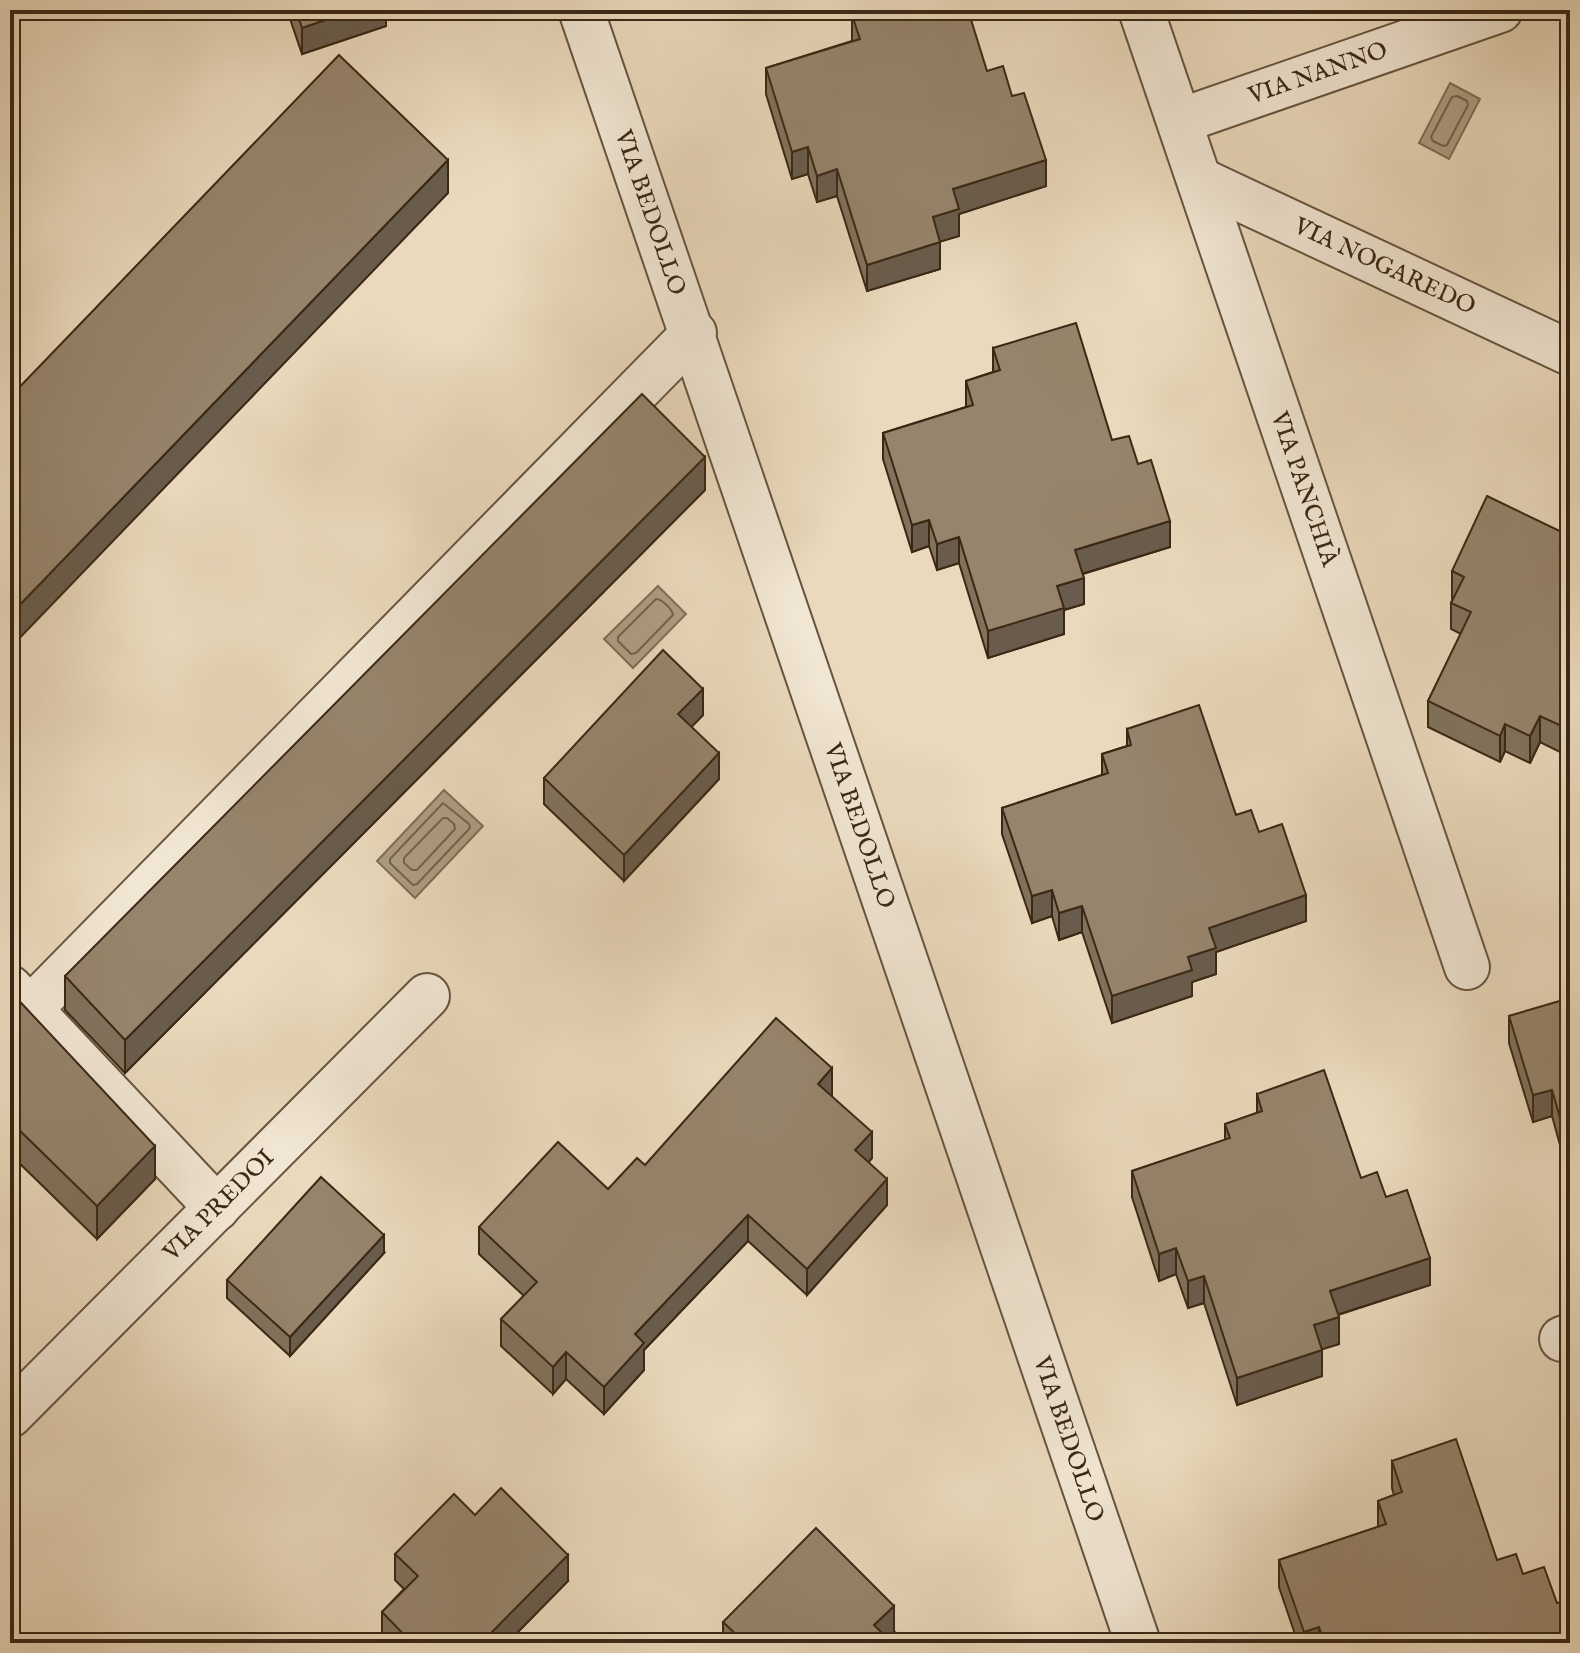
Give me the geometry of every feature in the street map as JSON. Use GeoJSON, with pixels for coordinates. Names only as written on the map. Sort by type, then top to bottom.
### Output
{"type":"FeatureCollection","features":[{"type":"Feature","properties":{"kind":"street","name":"VIA BEDOLLO"},"geometry":{"type":"LineString","coordinates":[[581,10],[694,333],[1138,1643]]}},
{"type":"Feature","properties":{"kind":"street","name":"VIA PANCHIÀ"},"geometry":{"type":"LineString","coordinates":[[1141,10],[1467,967]]}},
{"type":"Feature","properties":{"kind":"street","name":"VIA NANNO"},"geometry":{"type":"LineString","coordinates":[[1180,121],[1500,10]]}},
{"type":"Feature","properties":{"kind":"street","name":"VIA NOGAREDO"},"geometry":{"type":"LineString","coordinates":[[1200,180],[1570,353]]}},
{"type":"Feature","properties":{"kind":"street"},"geometry":{"type":"LineString","coordinates":[[217,1208],[20,998],[694,333]]}},
{"type":"Feature","properties":{"kind":"street","name":"VIA PREDOI"},"geometry":{"type":"LineString","coordinates":[[10,1415],[427,996]]}},
{"type":"Feature","properties":{"kind":"water"},"geometry":{"type":"Polygon","coordinates":[[[1450,83],[1480,99],[1449,159],[1419,143],[1450,83]]]}},
{"type":"Feature","properties":{"kind":"water"},"geometry":{"type":"Polygon","coordinates":[[[658,586],[686,614],[633,668],[604,639],[658,586]]]}},
{"type":"Feature","properties":{"kind":"water"},"geometry":{"type":"Polygon","coordinates":[[[444,790],[483,826],[415,898],[377,861],[444,790]]]}},
{"type":"Feature","properties":{"kind":"building"},"geometry":{"type":"Polygon","coordinates":[[[296,10],[354,10],[302,28],[296,10]]]}},
{"type":"Feature","properties":{"kind":"building"},"geometry":{"type":"Polygon","coordinates":[[[870,10],[968,10],[987,71],[1003,66],[1012,96],[1024,93],[1046,160],[953,189],[959,209],[933,217],[940,242],[867,265],[837,169],[817,176],[808,147],[792,152],[766,68],[860,39],[852,15],[870,10]]]}},
{"type":"Feature","properties":{"kind":"building"},"geometry":{"type":"Polygon","coordinates":[[[339,55],[448,160],[10,615],[10,397],[339,55]]]}},
{"type":"Feature","properties":{"kind":"building"},"geometry":{"type":"Polygon","coordinates":[[[1076,323],[1112,440],[1129,436],[1138,464],[1151,460],[1170,521],[1075,550],[1084,578],[1057,586],[1064,608],[988,631],[959,537],[937,544],[929,520],[912,525],[883,433],[973,405],[966,381],[1000,370],[993,348],[1076,323]]]}},
{"type":"Feature","properties":{"kind":"building"},"geometry":{"type":"Polygon","coordinates":[[[642,394],[705,457],[125,1040],[65,976],[642,394]]]}},
{"type":"Feature","properties":{"kind":"building"},"geometry":{"type":"Polygon","coordinates":[[[1487,496],[1570,536],[1570,730],[1540,716],[1530,736],[1505,724],[1500,736],[1428,701],[1471,612],[1451,603],[1464,577],[1452,571],[1487,496]]]}},
{"type":"Feature","properties":{"kind":"building"},"geometry":{"type":"Polygon","coordinates":[[[663,650],[703,689],[678,714],[719,753],[624,855],[544,778],[663,650]]]}},
{"type":"Feature","properties":{"kind":"building"},"geometry":{"type":"Polygon","coordinates":[[[1199,705],[1236,815],[1251,810],[1259,832],[1282,824],[1306,895],[1209,928],[1216,948],[1188,957],[1192,970],[1112,996],[1082,906],[1059,913],[1052,890],[1032,896],[1002,808],[1108,773],[1102,754],[1131,745],[1127,729],[1199,705]]]}},
{"type":"Feature","properties":{"kind":"building"},"geometry":{"type":"Polygon","coordinates":[[[10,991],[155,1146],[97,1206],[10,1121],[10,991]]]}},
{"type":"Feature","properties":{"kind":"building"},"geometry":{"type":"Polygon","coordinates":[[[1570,998],[1570,1115],[1560,1118],[1552,1090],[1533,1095],[1509,1016],[1570,998]]]}},
{"type":"Feature","properties":{"kind":"building"},"geometry":{"type":"Polygon","coordinates":[[[776,1018],[832,1068],[818,1084],[872,1132],[855,1150],[887,1179],[807,1269],[748,1215],[635,1334],[644,1343],[604,1387],[566,1352],[553,1367],[501,1319],[537,1282],[479,1227],[558,1142],[608,1189],[637,1158],[645,1165],[776,1018]]]}},
{"type":"Feature","properties":{"kind":"building"},"geometry":{"type":"Polygon","coordinates":[[[1324,1070],[1361,1178],[1377,1172],[1386,1197],[1407,1190],[1430,1258],[1330,1291],[1339,1317],[1314,1325],[1322,1350],[1237,1378],[1204,1276],[1188,1281],[1176,1248],[1159,1254],[1132,1171],[1230,1138],[1225,1124],[1262,1111],[1257,1094],[1324,1070]]]}},
{"type":"Feature","properties":{"kind":"building"},"geometry":{"type":"Polygon","coordinates":[[[321,1177],[384,1235],[290,1337],[227,1280],[321,1177]]]}},
{"type":"Feature","properties":{"kind":"building"},"geometry":{"type":"Polygon","coordinates":[[[1456,1439],[1497,1560],[1516,1554],[1523,1574],[1544,1567],[1557,1603],[1562,1602],[1570,1624],[1570,1643],[1325,1643],[1319,1627],[1304,1632],[1279,1560],[1386,1524],[1378,1501],[1402,1492],[1392,1461],[1456,1439]]]}},
{"type":"Feature","properties":{"kind":"building"},"geometry":{"type":"Polygon","coordinates":[[[501,1488],[568,1555],[481,1643],[412,1643],[382,1612],[418,1576],[395,1554],[454,1494],[475,1515],[501,1488]]]}},
{"type":"Feature","properties":{"kind":"building"},"geometry":{"type":"Polygon","coordinates":[[[816,1528],[894,1606],[874,1625],[892,1643],[745,1643],[723,1622],[816,1528]]]}}]}
